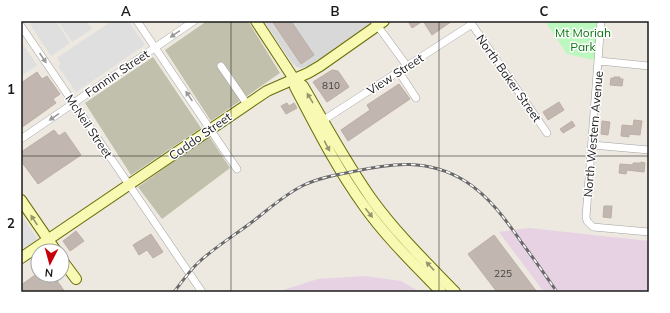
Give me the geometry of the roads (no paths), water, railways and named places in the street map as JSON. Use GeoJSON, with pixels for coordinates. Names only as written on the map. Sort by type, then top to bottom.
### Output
{"type":"FeatureCollection","features":[{"type":"Feature","properties":{"kind":"main road"},"geometry":{"type":"LineString","coordinates":[[256,21],[294,79],[303,86],[338,168],[364,206],[396,245],[441,292]]}},
{"type":"Feature","properties":{"kind":"main road","name":"Caddo Street"},"geometry":{"type":"LineString","coordinates":[[21,258],[247,104],[273,87],[294,79],[320,66],[378,23]]}},
{"type":"Feature","properties":{"kind":"main road"},"geometry":{"type":"LineString","coordinates":[[319,123],[373,201],[405,239],[455,292]]}},
{"type":"Feature","properties":{"kind":"main road"},"geometry":{"type":"LineString","coordinates":[[21,200],[50,243]]}},
{"type":"Feature","properties":{"kind":"main road"},"geometry":{"type":"LineString","coordinates":[[70,271],[76,280]]}},
{"type":"Feature","properties":{"kind":"street"},"geometry":{"type":"LineString","coordinates":[[137,21],[211,128],[237,170]]}},
{"type":"Feature","properties":{"kind":"street","name":"Fannin Street"},"geometry":{"type":"LineString","coordinates":[[21,139],[194,21]]}},
{"type":"Feature","properties":{"kind":"street","name":"North Western Avenue"},"geometry":{"type":"LineString","coordinates":[[602,21],[586,217],[588,223],[593,227],[649,232]]}},
{"type":"Feature","properties":{"kind":"street","name":"View Street"},"geometry":{"type":"LineString","coordinates":[[319,123],[399,72],[471,22]]}},
{"type":"Feature","properties":{"kind":"street","name":"North Baker Street"},"geometry":{"type":"LineString","coordinates":[[471,22],[547,134]]}},
{"type":"Feature","properties":{"kind":"street"},"geometry":{"type":"LineString","coordinates":[[378,23],[407,66]]}},
{"type":"Feature","properties":{"kind":"street","name":"McNeil Street"},"geometry":{"type":"LineString","coordinates":[[21,26],[202,292]]}},
{"type":"Feature","properties":{"kind":"street"},"geometry":{"type":"LineString","coordinates":[[599,60],[649,66]]}},
{"type":"Feature","properties":{"kind":"street"},"geometry":{"type":"LineString","coordinates":[[221,66],[247,104]]}},
{"type":"Feature","properties":{"kind":"street"},"geometry":{"type":"LineString","coordinates":[[399,72],[416,98]]}},
{"type":"Feature","properties":{"kind":"street"},"geometry":{"type":"LineString","coordinates":[[592,145],[649,150]]}},
{"type":"Feature","properties":{"kind":"railway"},"geometry":{"type":"LineString","coordinates":[[174,292],[192,269],[218,246],[284,197],[304,185],[315,180],[380,166],[409,164],[437,169],[451,174],[474,187],[503,217],[557,292]]}},
{"type":"Feature","properties":{"kind":"park label","name":"Mt Moriah Park"},"geometry":{"type":"Point","coordinates":[583,39]}}]}
